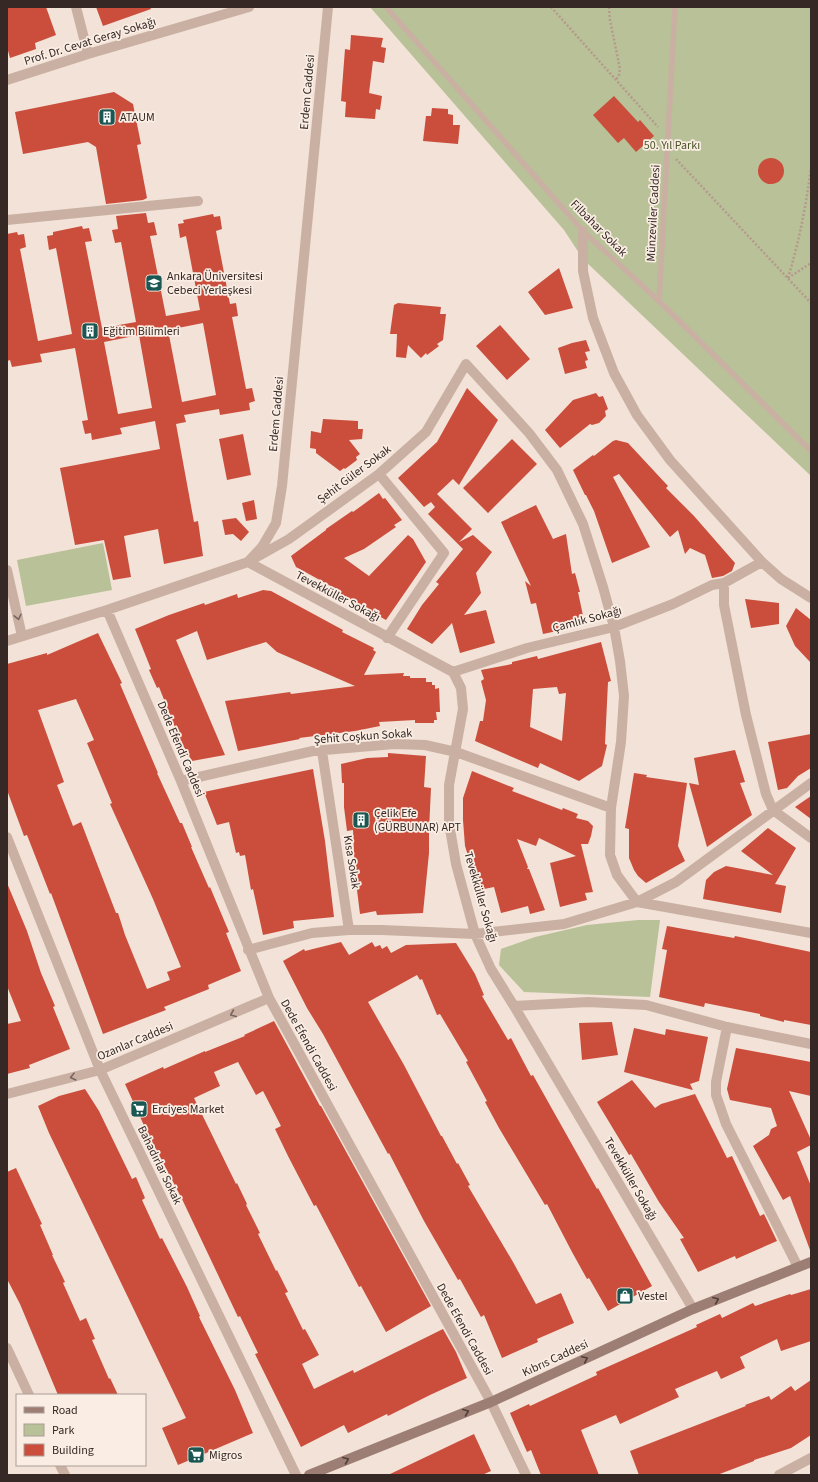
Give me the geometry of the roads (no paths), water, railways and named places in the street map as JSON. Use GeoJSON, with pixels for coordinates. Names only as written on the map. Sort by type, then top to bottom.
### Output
{"type":"FeatureCollection","features":[{"type":"Feature","properties":{"kind":"main road","name":"Kıbrıs Caddesi"},"geometry":{"type":"LineString","coordinates":[[309,1475],[491,1402],[693,1309],[811,1262]]}},
{"type":"Feature","properties":{"kind":"street"},"geometry":{"type":"LineString","coordinates":[[76,7],[88,54]]}},
{"type":"Feature","properties":{"kind":"street","name":"Prof. Dr. Cevat Geray Sokağı"},"geometry":{"type":"LineString","coordinates":[[7,80],[225,10],[249,7]]}},
{"type":"Feature","properties":{"kind":"street","name":"Erdem Caddesi"},"geometry":{"type":"LineString","coordinates":[[248,562],[262,546],[276,524],[282,486],[328,7]]}},
{"type":"Feature","properties":{"kind":"street"},"geometry":{"type":"LineString","coordinates":[[7,220],[198,201]]}},
{"type":"Feature","properties":{"kind":"street"},"geometry":{"type":"LineString","coordinates":[[583,231],[584,271],[593,318],[614,373],[637,415],[670,460],[762,562],[781,579],[811,598]]}},
{"type":"Feature","properties":{"kind":"street","name":"Şehit Güler Sokak"},"geometry":{"type":"LineString","coordinates":[[248,562],[289,539],[379,474],[426,432],[466,364],[529,433],[557,470],[583,524],[614,627]]}},
{"type":"Feature","properties":{"kind":"street"},"geometry":{"type":"LineString","coordinates":[[379,474],[444,553],[388,638]]}},
{"type":"Feature","properties":{"kind":"street"},"geometry":{"type":"LineString","coordinates":[[7,642],[248,562]]}},
{"type":"Feature","properties":{"kind":"street","name":"Tevekküller Sokağı"},"geometry":{"type":"LineString","coordinates":[[248,562],[453,672],[461,688],[463,709],[449,785],[449,823],[456,864],[475,934],[490,969],[514,1006],[693,1309]]}},
{"type":"Feature","properties":{"kind":"street","name":"Çamlık Sokağı"},"geometry":{"type":"LineString","coordinates":[[453,672],[527,648],[614,627],[673,604],[712,585],[724,583],[762,562]]}},
{"type":"Feature","properties":{"kind":"street"},"geometry":{"type":"LineString","coordinates":[[7,570],[22,636]]}},
{"type":"Feature","properties":{"kind":"street"},"geometry":{"type":"LineString","coordinates":[[724,583],[724,605],[746,715],[766,794],[773,810],[811,838]]}},
{"type":"Feature","properties":{"kind":"street","name":"Dede Efendi Caddesi"},"geometry":{"type":"LineString","coordinates":[[107,610],[181,781],[268,998],[491,1402],[526,1475]]}},
{"type":"Feature","properties":{"kind":"street"},"geometry":{"type":"LineString","coordinates":[[614,627],[624,696],[621,742],[611,808],[610,855],[617,875],[638,902],[811,933]]}},
{"type":"Feature","properties":{"kind":"street","name":"Şehit Coşkun Sokak"},"geometry":{"type":"LineString","coordinates":[[181,781],[322,751],[394,744],[425,745],[456,752],[611,808]]}},
{"type":"Feature","properties":{"kind":"street","name":"Kısa Sokak"},"geometry":{"type":"LineString","coordinates":[[322,751],[350,930]]}},
{"type":"Feature","properties":{"kind":"street"},"geometry":{"type":"LineString","coordinates":[[248,950],[312,933],[350,930],[382,930],[475,934],[564,924],[638,902],[676,882],[811,783]]}},
{"type":"Feature","properties":{"kind":"street","name":"Bahadırlar Sokak"},"geometry":{"type":"LineString","coordinates":[[7,836],[100,1070],[296,1475]]}},
{"type":"Feature","properties":{"kind":"street","name":"Ozanlar Caddesi"},"geometry":{"type":"LineString","coordinates":[[7,1094],[100,1070],[268,998]]}},
{"type":"Feature","properties":{"kind":"street"},"geometry":{"type":"LineString","coordinates":[[514,1006],[588,1002],[646,1005],[727,1026],[811,1044]]}},
{"type":"Feature","properties":{"kind":"street"},"geometry":{"type":"LineString","coordinates":[[727,1026],[716,1082],[716,1095],[726,1124],[798,1267]]}},
{"type":"Feature","properties":{"kind":"street"},"geometry":{"type":"LineString","coordinates":[[7,1348],[29,1394]]}},
{"type":"Feature","properties":{"kind":"street"},"geometry":{"type":"LineString","coordinates":[[778,1475],[811,1458]]}},
{"type":"Feature","properties":{"kind":"street"},"geometry":{"type":"LineString","coordinates":[[60,1466],[65,1475]]}},
{"type":"Feature","properties":{"kind":"lane","name":"Filbahar Sokak"},"geometry":{"type":"LineString","coordinates":[[386,7],[583,231],[659,301],[811,451]]}},
{"type":"Feature","properties":{"kind":"lane","name":"Münzeviler Caddesi"},"geometry":{"type":"LineString","coordinates":[[659,301],[675,7]]}},
{"type":"Feature","properties":{"kind":"place","name":"ATAUM"},"geometry":{"type":"Point","coordinates":[107,117]}},
{"type":"Feature","properties":{"kind":"place","name":"Ankara Üniversitesi Cebeci Yerleşkesi"},"geometry":{"type":"Point","coordinates":[154,283]}},
{"type":"Feature","properties":{"kind":"place","name":"Eğitim Bilimleri"},"geometry":{"type":"Point","coordinates":[90,331]}},
{"type":"Feature","properties":{"kind":"place","name":"Çelik Efe (GÜRBUNAR) APT"},"geometry":{"type":"Point","coordinates":[361,820]}},
{"type":"Feature","properties":{"kind":"place","name":"Erciyes Market"},"geometry":{"type":"Point","coordinates":[139,1109]}},
{"type":"Feature","properties":{"kind":"place","name":"Vestel"},"geometry":{"type":"Point","coordinates":[625,1296]}},
{"type":"Feature","properties":{"kind":"place","name":"Migros"},"geometry":{"type":"Point","coordinates":[196,1455]}},
{"type":"Feature","properties":{"kind":"park label","name":"50. Yıl Parkı"},"geometry":{"type":"Point","coordinates":[672,145]}}]}
